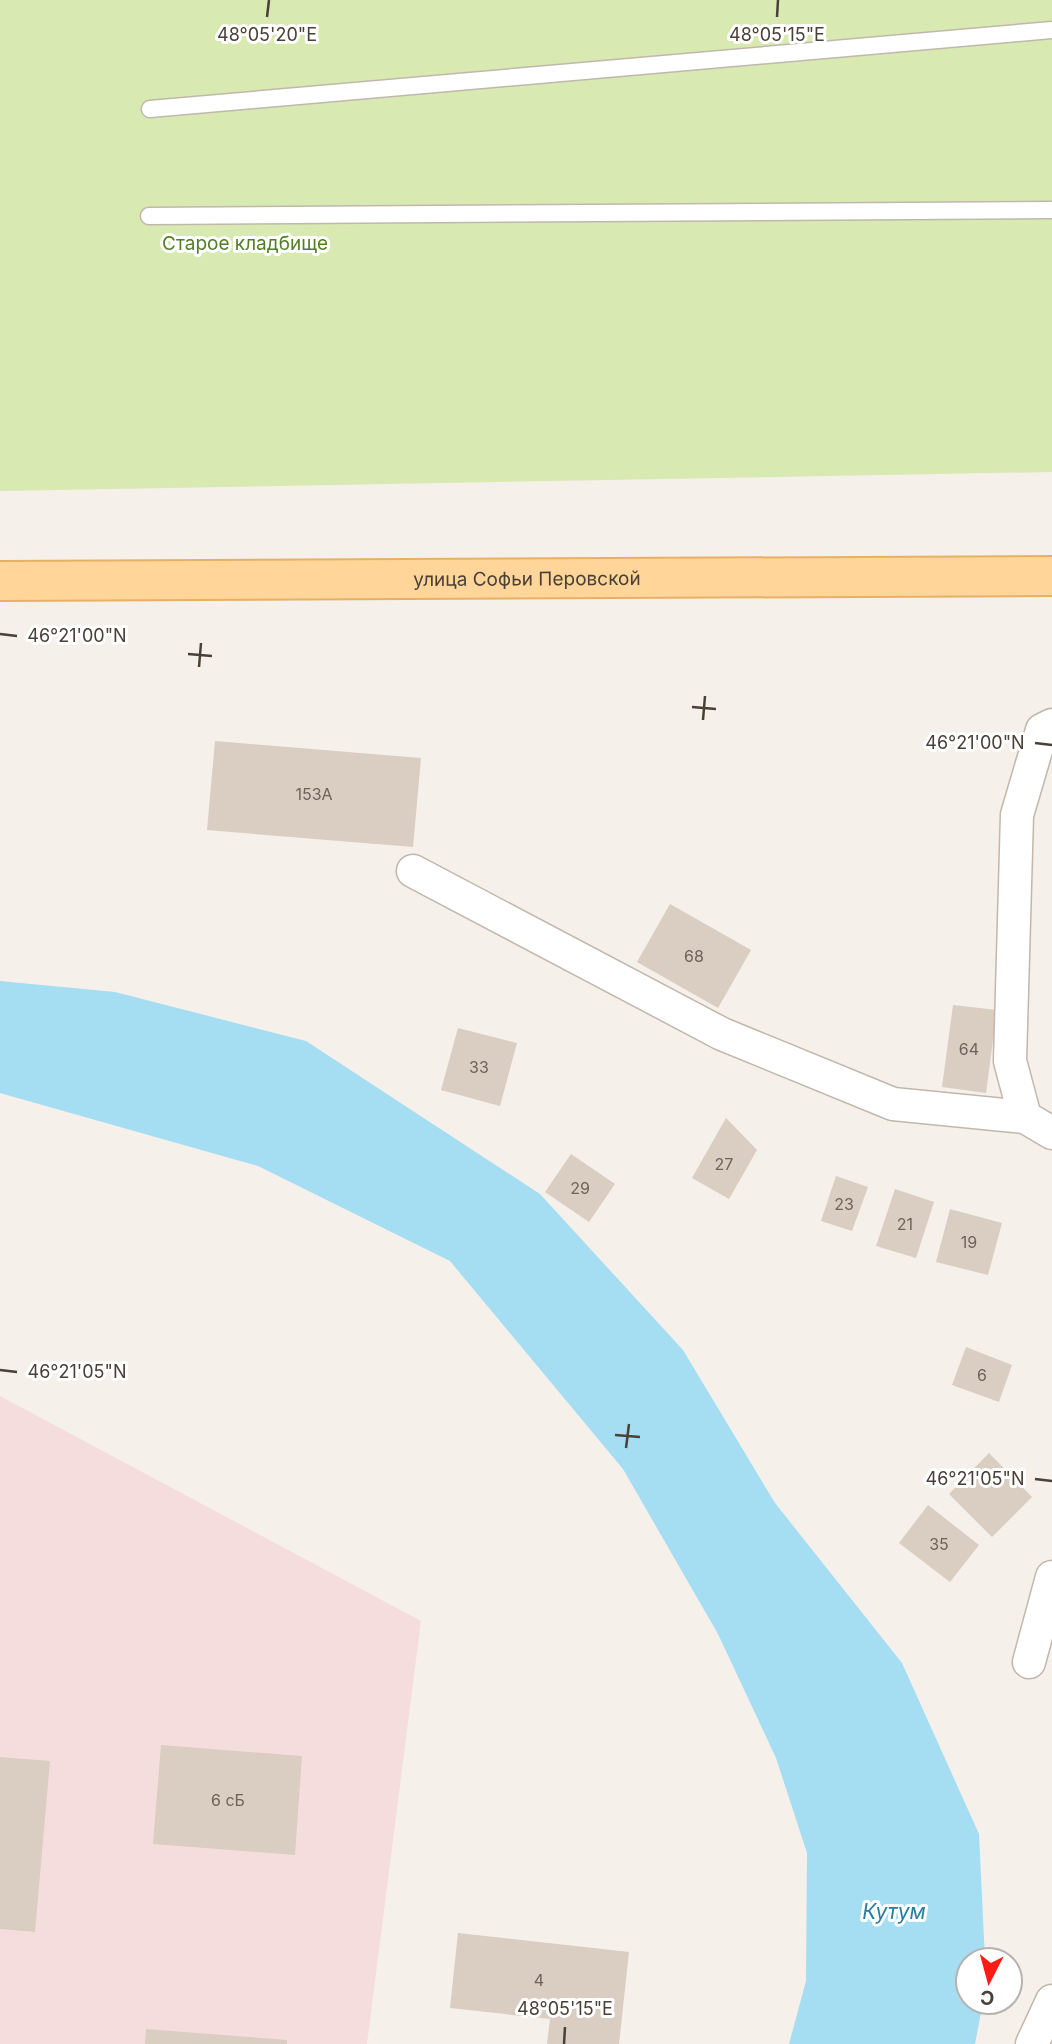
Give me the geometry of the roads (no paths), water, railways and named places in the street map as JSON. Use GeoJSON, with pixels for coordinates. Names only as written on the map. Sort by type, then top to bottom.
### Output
{"type":"FeatureCollection","features":[{"type":"Feature","properties":{"kind":"main road","name":"улица Софьи Перовской"},"geometry":{"type":"LineString","coordinates":[[0,581],[1052,576]]}},
{"type":"Feature","properties":{"kind":"street"},"geometry":{"type":"LineString","coordinates":[[1024,1118],[1010,1061],[1017,815],[1042,730],[1052,725]]}},
{"type":"Feature","properties":{"kind":"street"},"geometry":{"type":"LineString","coordinates":[[413,872],[722,1034],[893,1104],[1024,1118],[1052,1133]]}},
{"type":"Feature","properties":{"kind":"street"},"geometry":{"type":"LineString","coordinates":[[1029,1662],[1052,1577]]}},
{"type":"Feature","properties":{"kind":"street"},"geometry":{"type":"LineString","coordinates":[[1032,2044],[1052,2001]]}},
{"type":"Feature","properties":{"kind":"lane"},"geometry":{"type":"LineString","coordinates":[[150,109],[1052,30]]}},
{"type":"Feature","properties":{"kind":"lane"},"geometry":{"type":"LineString","coordinates":[[149,216],[1052,210]]}},
{"type":"Feature","properties":{"kind":"water","name":"Кутум"},"geometry":{"type":"Polygon","coordinates":[[[0,981],[115,992],[306,1041],[540,1194],[683,1350],[775,1503],[902,1663],[979,1834],[984,1946],[954,1946],[954,2016],[980,2016],[975,2044],[789,2044],[806,1981],[807,1853],[776,1758],[718,1634],[623,1469],[450,1261],[258,1166],[0,1093],[0,981]]]}},
{"type":"Feature","properties":{"kind":"park label","name":"Старое кладбище"},"geometry":{"type":"Point","coordinates":[245,243]}}]}
